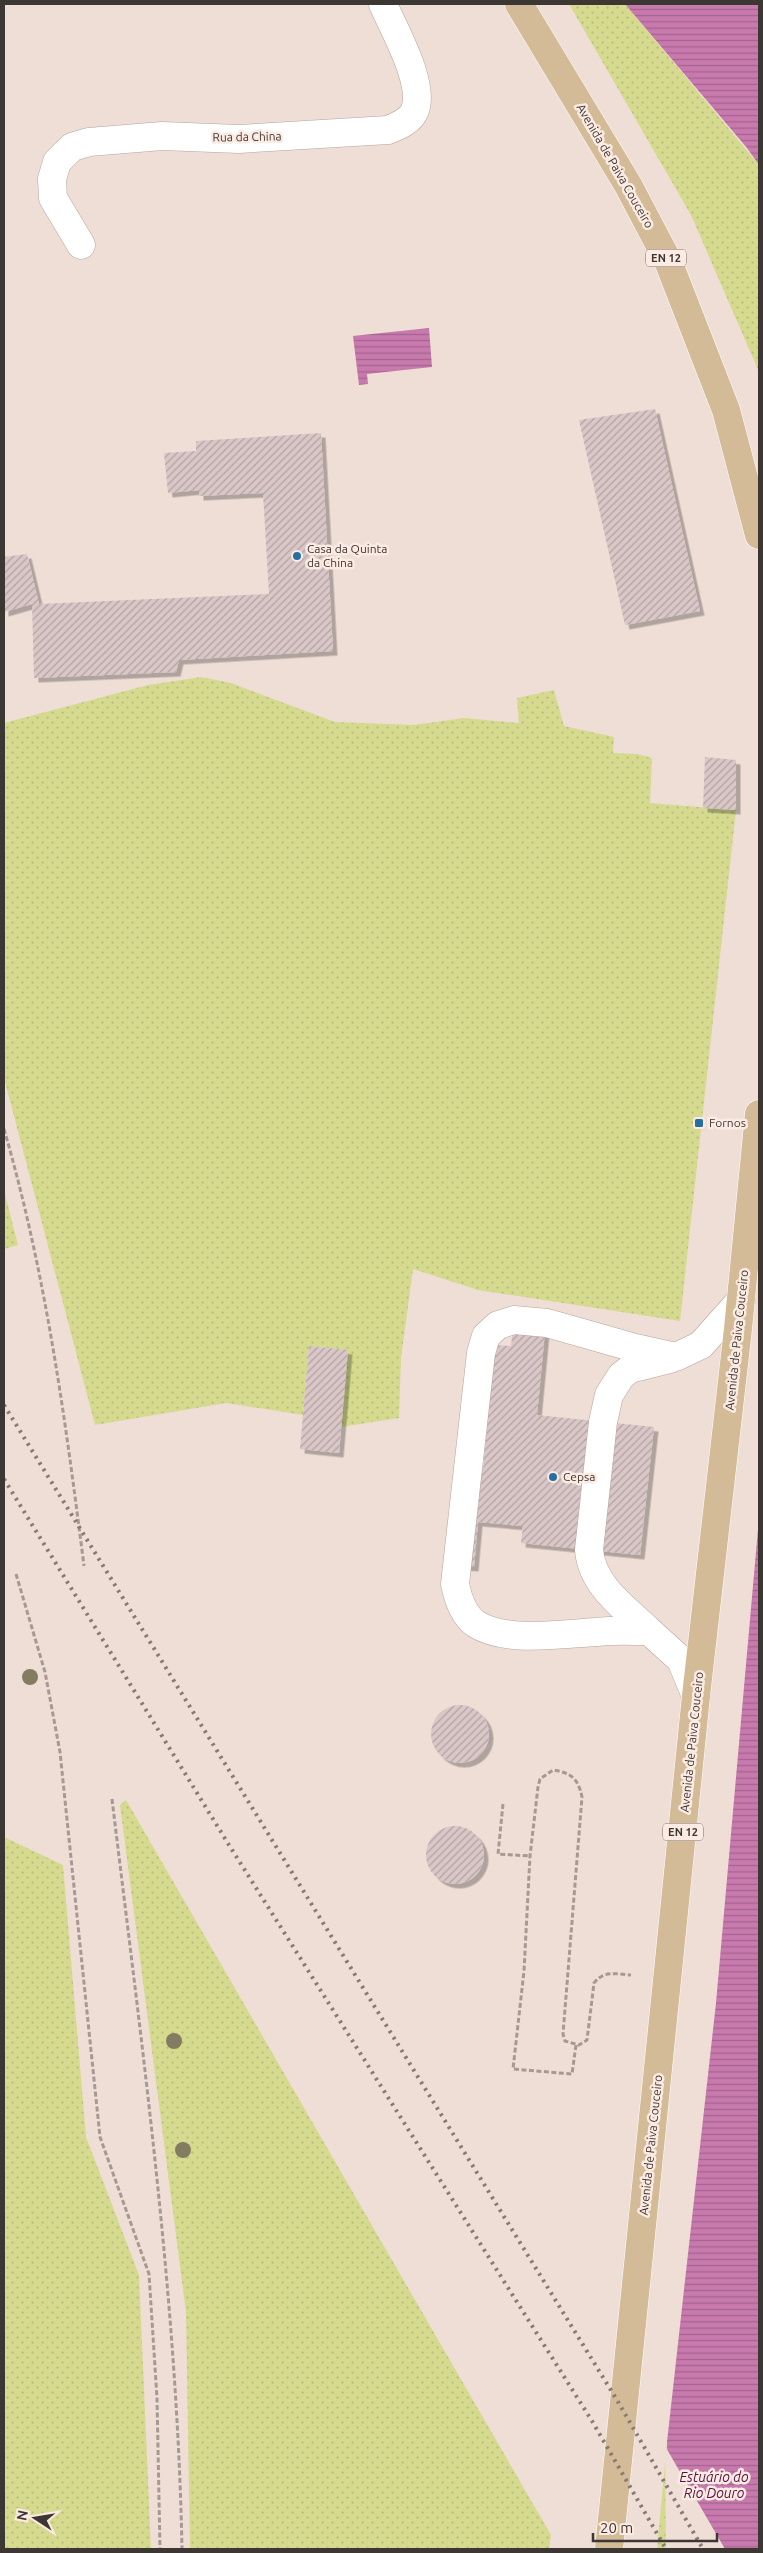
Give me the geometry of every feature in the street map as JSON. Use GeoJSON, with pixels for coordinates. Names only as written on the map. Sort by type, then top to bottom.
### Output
{"type":"FeatureCollection","features":[{"type":"Feature","properties":{"kind":"main road","name":"Avenida de Paiva Couceiro"},"geometry":{"type":"LineString","coordinates":[[519,4],[628,185],[668,261],[726,410],[759,535]]}},
{"type":"Feature","properties":{"kind":"main road","name":"Avenida de Paiva Couceiro"},"geometry":{"type":"LineString","coordinates":[[609,2549],[669,1979],[696,1696],[741,1300],[759,1114]]}},
{"type":"Feature","properties":{"kind":"street","name":"Rua da China"},"geometry":{"type":"LineString","coordinates":[[80,245],[53,198],[52,179],[56,162],[72,147],[89,142],[162,136],[240,138],[388,130],[408,120],[415,111],[417,100],[416,85],[384,4]]}},
{"type":"Feature","properties":{"kind":"street"},"geometry":{"type":"LineString","coordinates":[[696,1696],[681,1660],[615,1601],[602,1585],[594,1569],[589,1550],[603,1422],[609,1395],[621,1376],[630,1369],[676,1357],[701,1345],[741,1300]]}},
{"type":"Feature","properties":{"kind":"street"},"geometry":{"type":"LineString","coordinates":[[650,1631],[598,1631],[544,1637],[492,1631],[475,1623],[464,1611],[455,1584],[481,1354],[486,1336],[498,1325],[514,1320],[547,1323],[635,1348],[676,1357]]}},
{"type":"Feature","properties":{"kind":"path"},"geometry":{"type":"LineString","coordinates":[[4,1129],[35,1248],[59,1372],[84,1566]]}},
{"type":"Feature","properties":{"kind":"path"},"geometry":{"type":"LineString","coordinates":[[16,1574],[46,1672],[60,1752],[100,2137],[149,2274],[157,2398],[160,2549]]}},
{"type":"Feature","properties":{"kind":"path"},"geometry":{"type":"LineString","coordinates":[[576,2044],[572,2074],[513,2069],[524,1971],[530,1856],[540,1779],[553,1770],[570,1774],[576,1779],[580,1786],[582,1816],[563,2034],[565,2041],[576,2044],[587,2040],[594,1983],[599,1976],[606,1973],[669,1979]]}},
{"type":"Feature","properties":{"kind":"path"},"geometry":{"type":"LineString","coordinates":[[112,1799],[159,2190],[174,2364],[182,2549]]}},
{"type":"Feature","properties":{"kind":"path"},"geometry":{"type":"LineString","coordinates":[[503,1804],[498,1854],[530,1856]]}},
{"type":"Feature","properties":{"kind":"green space"},"geometry":{"type":"Polygon","coordinates":[[[569,4],[625,4],[759,165],[759,372],[691,215],[569,4]]]}},
{"type":"Feature","properties":{"kind":"green space"},"geometry":{"type":"Polygon","coordinates":[[[201,677],[231,683],[335,722],[414,725],[464,718],[519,723],[517,698],[554,690],[564,726],[614,737],[613,753],[637,754],[652,758],[650,803],[736,810],[680,1321],[478,1290],[413,1269],[401,1358],[399,1418],[341,1427],[348,1350],[309,1346],[303,1415],[226,1403],[95,1425],[4,1078],[4,723],[148,685],[201,677]]]}},
{"type":"Feature","properties":{"kind":"green space"},"geometry":{"type":"Polygon","coordinates":[[[4,1190],[18,1245],[4,1249],[4,1190]]]}},
{"type":"Feature","properties":{"kind":"green space"},"geometry":{"type":"Polygon","coordinates":[[[126,1800],[551,2535],[549,2549],[190,2549],[186,2312],[120,1805],[126,1800]]]}},
{"type":"Feature","properties":{"kind":"green space"},"geometry":{"type":"Polygon","coordinates":[[[4,1837],[63,1865],[86,2137],[139,2275],[151,2549],[4,2549],[4,1837]]]}},
{"type":"Feature","properties":{"kind":"green space"},"geometry":{"type":"Polygon","coordinates":[[[667,2442],[669,2549],[657,2549],[667,2442]]]}},
{"type":"Feature","properties":{"kind":"water"},"geometry":{"type":"Polygon","coordinates":[[[625,4],[759,4],[759,165],[747,148],[625,4]]]}},
{"type":"Feature","properties":{"kind":"water"},"geometry":{"type":"Polygon","coordinates":[[[429,328],[432,367],[367,374],[368,384],[359,385],[353,336],[429,328]]]}},
{"type":"Feature","properties":{"kind":"water","name":"Estuário do Rio Douro"},"geometry":{"type":"Polygon","coordinates":[[[759,1518],[759,2549],[669,2549],[667,2442],[716,2003],[759,1518]]]}},
{"type":"Feature","properties":{"kind":"pier"},"geometry":{"type":"Polygon","coordinates":[[[665,2446],[725,2549],[666,2549],[665,2446]]]}},
{"type":"Feature","properties":{"kind":"building"},"geometry":{"type":"Polygon","coordinates":[[[655,409],[700,611],[625,625],[579,420],[655,409]]]}},
{"type":"Feature","properties":{"kind":"building","name":"Casa da Quinta da China"},"geometry":{"type":"Polygon","coordinates":[[[321,433],[333,651],[179,660],[176,672],[34,678],[32,604],[4,612],[4,557],[27,554],[39,604],[269,594],[263,493],[199,496],[199,490],[168,493],[164,453],[196,451],[196,441],[321,433]]]}},
{"type":"Feature","properties":{"kind":"building"},"geometry":{"type":"Polygon","coordinates":[[[705,757],[736,760],[736,810],[703,808],[705,757]]]}},
{"type":"Feature","properties":{"kind":"building"},"geometry":{"type":"Polygon","coordinates":[[[513,1328],[545,1331],[537,1415],[654,1427],[640,1555],[521,1543],[523,1526],[478,1522],[474,1567],[445,1565],[454,1466],[483,1469],[495,1345],[511,1346],[513,1328]]]}},
{"type":"Feature","properties":{"kind":"building"},"geometry":{"type":"Polygon","coordinates":[[[309,1346],[348,1350],[339,1453],[300,1449],[309,1346]]]}},
{"type":"Feature","properties":{"kind":"building"},"geometry":{"type":"Polygon","coordinates":[[[460,1705],[471,1707],[484,1718],[489,1734],[487,1745],[476,1758],[460,1763],[449,1761],[436,1750],[431,1734],[433,1723],[444,1710],[460,1705]]]}},
{"type":"Feature","properties":{"kind":"building"},"geometry":{"type":"Polygon","coordinates":[[[455,1826],[466,1828],[479,1839],[484,1855],[482,1866],[471,1879],[455,1884],[444,1882],[431,1871],[426,1855],[428,1844],[439,1831],[455,1826]]]}},
{"type":"Feature","properties":{"kind":"railway"},"geometry":{"type":"LineString","coordinates":[[4,1405],[617,2400],[703,2549]]}},
{"type":"Feature","properties":{"kind":"railway"},"geometry":{"type":"LineString","coordinates":[[4,1479],[229,1845],[592,2421],[666,2549]]}},
{"type":"Feature","properties":{"kind":"place","name":"Casa da Quinta da China"},"geometry":{"type":"Point","coordinates":[297,556]}},
{"type":"Feature","properties":{"kind":"place","name":"Fornos"},"geometry":{"type":"Point","coordinates":[699,1123]}},
{"type":"Feature","properties":{"kind":"place","name":"Cepsa"},"geometry":{"type":"Point","coordinates":[553,1477]}}]}
